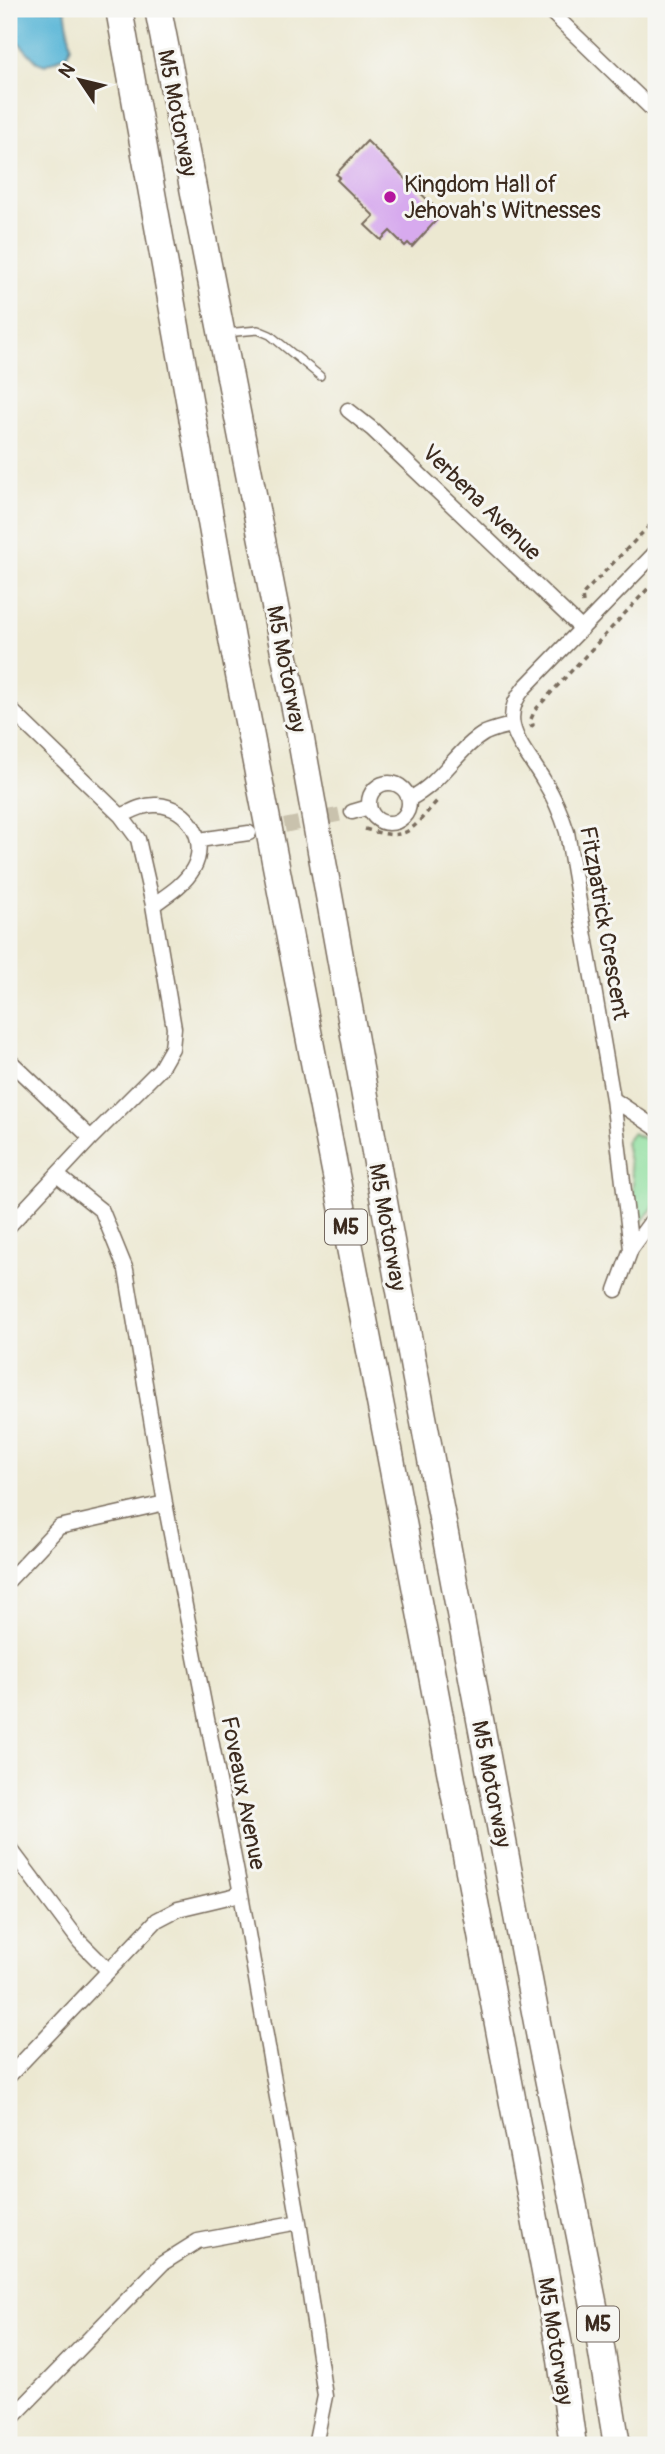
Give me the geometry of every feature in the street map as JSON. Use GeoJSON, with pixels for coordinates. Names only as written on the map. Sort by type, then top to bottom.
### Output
{"type":"FeatureCollection","features":[{"type":"Feature","properties":{"kind":"highway","name":"M5 Motorway"},"geometry":{"type":"LineString","coordinates":[[119,9],[237,665],[559,2346],[573,2445]]}},
{"type":"Feature","properties":{"kind":"highway","name":"M5 Motorway"},"geometry":{"type":"LineString","coordinates":[[158,9],[300,734],[416,1382],[540,2038],[595,2311],[617,2445]]}},
{"type":"Feature","properties":{"kind":"street"},"geometry":{"type":"LineString","coordinates":[[548,9],[656,113]]}},
{"type":"Feature","properties":{"kind":"street","name":"Verbena Avenue"},"geometry":{"type":"LineString","coordinates":[[348,410],[582,629]]}},
{"type":"Feature","properties":{"kind":"street"},"geometry":{"type":"LineString","coordinates":[[409,799],[432,784],[480,737],[512,725],[512,709],[520,693],[656,552]]}},
{"type":"Feature","properties":{"kind":"street"},"geometry":{"type":"LineString","coordinates":[[9,709],[121,816],[134,832],[142,851],[174,1028],[172,1048],[160,1069],[9,1226]]}},
{"type":"Feature","properties":{"kind":"street","name":"Fitzpatrick Crescent"},"geometry":{"type":"LineString","coordinates":[[512,725],[518,741],[557,803],[567,832],[613,1099],[631,1248]]}},
{"type":"Feature","properties":{"kind":"street"},"geometry":{"type":"LineString","coordinates":[[385,783],[397,784],[403,788],[409,799],[407,813],[396,822],[376,819],[369,807],[374,789],[385,783]]}},
{"type":"Feature","properties":{"kind":"street"},"geometry":{"type":"LineString","coordinates":[[121,816],[147,805],[165,806],[178,811],[197,833],[198,855],[191,872],[177,887],[153,905]]}},
{"type":"Feature","properties":{"kind":"street"},"geometry":{"type":"LineString","coordinates":[[352,812],[369,807]]}},
{"type":"Feature","properties":{"kind":"street"},"geometry":{"type":"LineString","coordinates":[[199,840],[249,833]]}},
{"type":"Feature","properties":{"kind":"street"},"geometry":{"type":"LineString","coordinates":[[9,1060],[91,1138]]}},
{"type":"Feature","properties":{"kind":"street"},"geometry":{"type":"LineString","coordinates":[[613,1099],[656,1128]]}},
{"type":"Feature","properties":{"kind":"street","name":"Foveaux Avenue"},"geometry":{"type":"LineString","coordinates":[[57,1175],[102,1211],[126,1270],[165,1503],[241,1894],[299,2222],[325,2396],[315,2445]]}},
{"type":"Feature","properties":{"kind":"street","name":"Fitzpatrick Crescent"},"geometry":{"type":"LineString","coordinates":[[617,1290],[631,1248],[656,1215]]}},
{"type":"Feature","properties":{"kind":"street"},"geometry":{"type":"LineString","coordinates":[[9,1580],[60,1527],[165,1503]]}},
{"type":"Feature","properties":{"kind":"street"},"geometry":{"type":"LineString","coordinates":[[9,1847],[80,1942],[108,1970]]}},
{"type":"Feature","properties":{"kind":"street"},"geometry":{"type":"LineString","coordinates":[[9,2076],[149,1926],[178,1909],[241,1894]]}},
{"type":"Feature","properties":{"kind":"street"},"geometry":{"type":"LineString","coordinates":[[9,2421],[163,2263],[198,2241],[299,2222]]}},
{"type":"Feature","properties":{"kind":"lane"},"geometry":{"type":"LineString","coordinates":[[220,333],[258,330],[270,334],[320,376]]}},
{"type":"Feature","properties":{"kind":"path"},"geometry":{"type":"LineString","coordinates":[[583,603],[582,596],[656,519]]}},
{"type":"Feature","properties":{"kind":"path"},"geometry":{"type":"LineString","coordinates":[[528,728],[533,725],[531,719],[535,710],[656,580]]}},
{"type":"Feature","properties":{"kind":"green space"},"geometry":{"type":"Polygon","coordinates":[[[632,1133],[656,1144],[656,1204],[643,1220],[632,1216],[633,1181],[625,1142],[632,1133]]]}},
{"type":"Feature","properties":{"kind":"water"},"geometry":{"type":"Polygon","coordinates":[[[9,9],[65,9],[71,46],[67,55],[45,65],[37,62],[9,32],[9,9]]]}},
{"type":"Feature","properties":{"kind":"building","name":"Kingdom Hall of Jehovah's Witnesses"},"geometry":{"type":"Polygon","coordinates":[[[367,141],[442,214],[412,247],[408,243],[405,246],[390,231],[381,240],[365,225],[374,216],[337,180],[340,177],[336,174],[367,141]]]}},
{"type":"Feature","properties":{"kind":"tunnel"},"geometry":{"type":"LineString","coordinates":[[264,830],[352,812]]}},
{"type":"Feature","properties":{"kind":"place","name":"Kingdom Hall of Jehovah's Witnesses"},"geometry":{"type":"Point","coordinates":[390,197]}}]}
